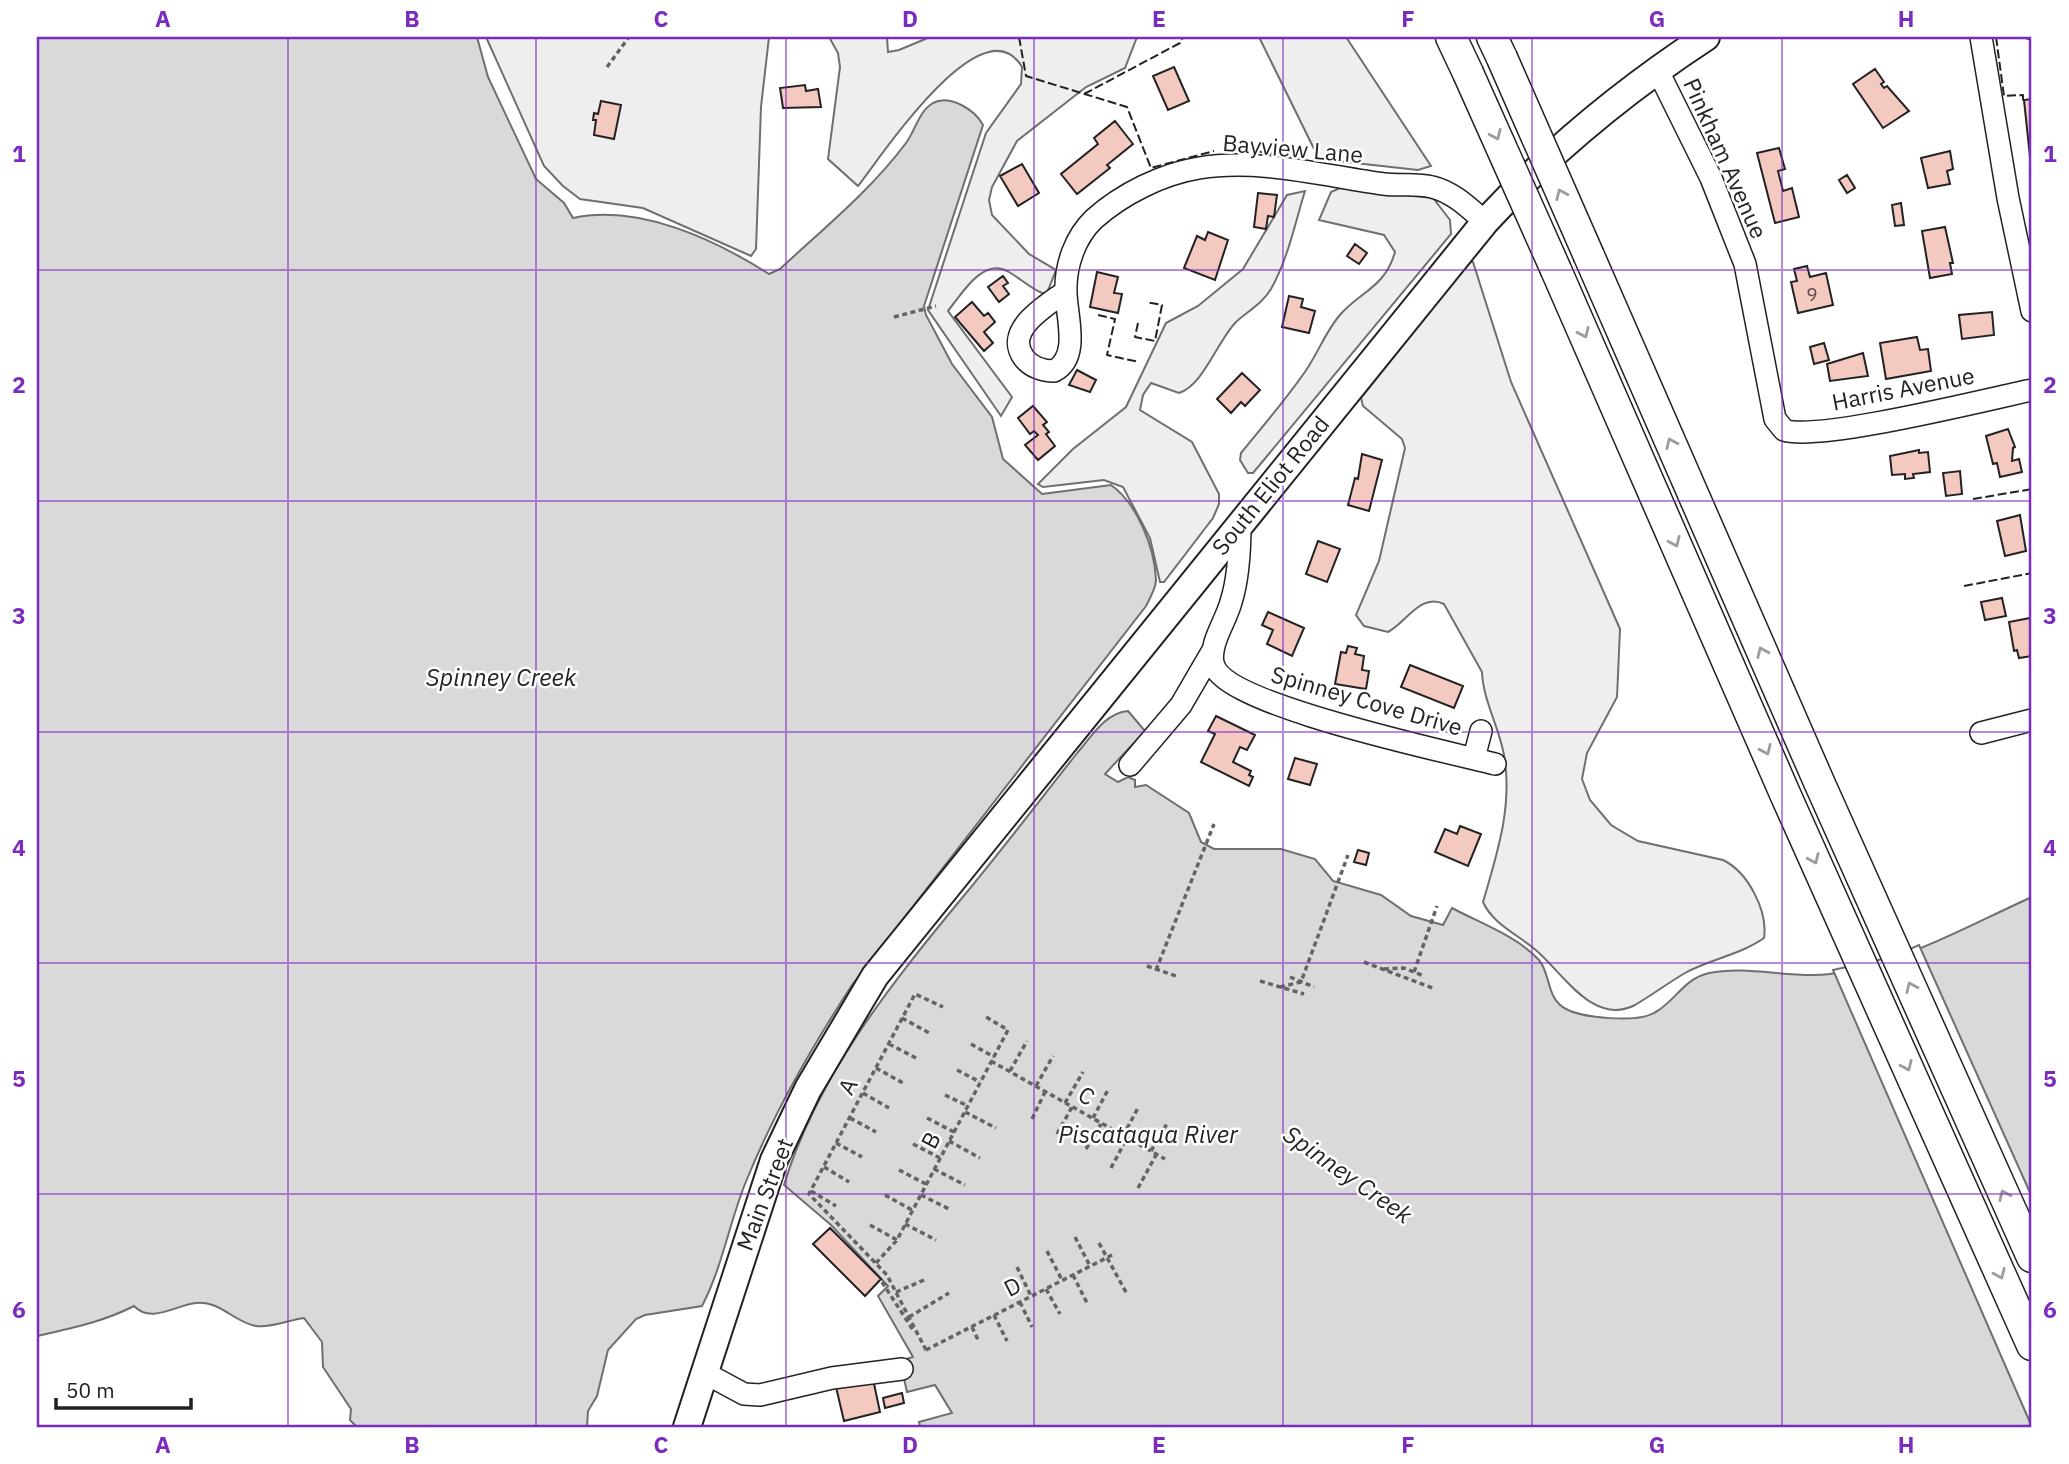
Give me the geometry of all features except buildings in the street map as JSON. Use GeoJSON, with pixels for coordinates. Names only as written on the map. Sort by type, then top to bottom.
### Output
{"type":"FeatureCollection","features":[{"type":"Feature","properties":{"kind":"highway"},"geometry":{"type":"LineString","coordinates":[[1451,37],[2032,1345]]}},
{"type":"Feature","properties":{"kind":"highway"},"geometry":{"type":"LineString","coordinates":[[1492,37],[1819,782],[2032,1257]]}},
{"type":"Feature","properties":{"kind":"main road","name":"South Eliot Road"},"geometry":{"type":"LineString","coordinates":[[876,976],[1485,222],[1522,182],[1573,137],[1657,69],[1706,37]]}},
{"type":"Feature","properties":{"kind":"main road","name":"Main Street"},"geometry":{"type":"LineString","coordinates":[[687,1427],[748,1233],[774,1160],[826,1056],[876,976]]}},
{"type":"Feature","properties":{"kind":"street"},"geometry":{"type":"LineString","coordinates":[[1981,37],[2008,198],[2032,311]]}},
{"type":"Feature","properties":{"kind":"street","name":"Pinkham Avenue"},"geometry":{"type":"LineString","coordinates":[[1657,69],[1711,178],[1745,264],[1775,419],[1784,430]]}},
{"type":"Feature","properties":{"kind":"street","name":"Bayview Lane"},"geometry":{"type":"LineString","coordinates":[[1066,292],[1071,258],[1083,232],[1096,217],[1151,182],[1200,167],[1249,166],[1389,184],[1430,186],[1461,201],[1485,222]]}},
{"type":"Feature","properties":{"kind":"street","name":"Harris Avenue"},"geometry":{"type":"LineString","coordinates":[[1784,430],[1807,432],[1880,421],[2032,390]]}},
{"type":"Feature","properties":{"kind":"street"},"geometry":{"type":"LineString","coordinates":[[1130,765],[1181,705],[1213,650],[1232,601],[1240,548],[1240,523]]}},
{"type":"Feature","properties":{"kind":"street","name":"Spinney Cove Drive"},"geometry":{"type":"LineString","coordinates":[[1213,650],[1213,666],[1223,679],[1281,708],[1484,761],[1481,731]]}},
{"type":"Feature","properties":{"kind":"street"},"geometry":{"type":"LineString","coordinates":[[1981,733],[2032,720]]}},
{"type":"Feature","properties":{"kind":"street"},"geometry":{"type":"LineString","coordinates":[[705,1373],[744,1394],[760,1395],[832,1378],[902,1369]]}},
{"type":"Feature","properties":{"kind":"path"},"geometry":{"type":"LineString","coordinates":[[607,67],[629,37]]}},
{"type":"Feature","properties":{"kind":"path"},"geometry":{"type":"LineString","coordinates":[[894,317],[936,306]]}},
{"type":"Feature","properties":{"kind":"path"},"geometry":{"type":"LineString","coordinates":[[1156,970],[1214,824]]}},
{"type":"Feature","properties":{"kind":"path"},"geometry":{"type":"LineString","coordinates":[[1301,982],[1348,855]]}},
{"type":"Feature","properties":{"kind":"path"},"geometry":{"type":"LineString","coordinates":[[1414,972],[1437,906]]}},
{"type":"Feature","properties":{"kind":"path"},"geometry":{"type":"LineString","coordinates":[[1364,962],[1435,989]]}},
{"type":"Feature","properties":{"kind":"path"},"geometry":{"type":"LineString","coordinates":[[1147,967],[1176,976]]}},
{"type":"Feature","properties":{"kind":"path"},"geometry":{"type":"LineString","coordinates":[[1382,969],[1404,968],[1424,976]]}},
{"type":"Feature","properties":{"kind":"path"},"geometry":{"type":"LineString","coordinates":[[1290,977],[1314,987]]}},
{"type":"Feature","properties":{"kind":"path"},"geometry":{"type":"LineString","coordinates":[[1260,982],[1304,994]]}},
{"type":"Feature","properties":{"kind":"path"},"geometry":{"type":"LineString","coordinates":[[1280,987],[1301,982]]}},
{"type":"Feature","properties":{"kind":"path","name":"A"},"geometry":{"type":"LineString","coordinates":[[810,1192],[915,994],[943,1007]]}},
{"type":"Feature","properties":{"kind":"path","name":"B"},"geometry":{"type":"LineString","coordinates":[[876,1264],[897,1240],[1008,1030],[986,1017]]}},
{"type":"Feature","properties":{"kind":"path"},"geometry":{"type":"LineString","coordinates":[[902,1018],[931,1034]]}},
{"type":"Feature","properties":{"kind":"path"},"geometry":{"type":"LineString","coordinates":[[1010,1071],[1027,1041]]}},
{"type":"Feature","properties":{"kind":"path"},"geometry":{"type":"LineString","coordinates":[[889,1044],[916,1058]]}},
{"type":"Feature","properties":{"kind":"path","name":"C"},"geometry":{"type":"LineString","coordinates":[[971,1044],[1010,1071],[1165,1159]]}},
{"type":"Feature","properties":{"kind":"path"},"geometry":{"type":"LineString","coordinates":[[1036,1086],[1053,1056]]}},
{"type":"Feature","properties":{"kind":"path"},"geometry":{"type":"LineString","coordinates":[[876,1068],[903,1083]]}},
{"type":"Feature","properties":{"kind":"path"},"geometry":{"type":"LineString","coordinates":[[957,1070],[980,1082]]}},
{"type":"Feature","properties":{"kind":"path"},"geometry":{"type":"LineString","coordinates":[[1065,1103],[1083,1072]]}},
{"type":"Feature","properties":{"kind":"path"},"geometry":{"type":"LineString","coordinates":[[1093,1118],[1109,1088]]}},
{"type":"Feature","properties":{"kind":"path"},"geometry":{"type":"LineString","coordinates":[[1032,1119],[1046,1092]]}},
{"type":"Feature","properties":{"kind":"path"},"geometry":{"type":"LineString","coordinates":[[863,1093],[889,1108]]}},
{"type":"Feature","properties":{"kind":"path"},"geometry":{"type":"LineString","coordinates":[[945,1095],[968,1106]]}},
{"type":"Feature","properties":{"kind":"path"},"geometry":{"type":"LineString","coordinates":[[1111,1168],[1139,1106]]}},
{"type":"Feature","properties":{"kind":"path"},"geometry":{"type":"LineString","coordinates":[[1057,1134],[1072,1107]]}},
{"type":"Feature","properties":{"kind":"path"},"geometry":{"type":"LineString","coordinates":[[965,1112],[996,1128]]}},
{"type":"Feature","properties":{"kind":"path"},"geometry":{"type":"LineString","coordinates":[[850,1118],[876,1132]]}},
{"type":"Feature","properties":{"kind":"path"},"geometry":{"type":"LineString","coordinates":[[927,1118],[954,1132]]}},
{"type":"Feature","properties":{"kind":"path"},"geometry":{"type":"LineString","coordinates":[[1151,1152],[1168,1122]]}},
{"type":"Feature","properties":{"kind":"path"},"geometry":{"type":"LineString","coordinates":[[1087,1149],[1101,1123]]}},
{"type":"Feature","properties":{"kind":"path"},"geometry":{"type":"LineString","coordinates":[[949,1141],[980,1158]]}},
{"type":"Feature","properties":{"kind":"path"},"geometry":{"type":"LineString","coordinates":[[836,1143],[862,1157]]}},
{"type":"Feature","properties":{"kind":"path"},"geometry":{"type":"LineString","coordinates":[[913,1144],[940,1158]]}},
{"type":"Feature","properties":{"kind":"path"},"geometry":{"type":"LineString","coordinates":[[1138,1188],[1156,1154]]}},
{"type":"Feature","properties":{"kind":"path"},"geometry":{"type":"LineString","coordinates":[[824,1167],[849,1182]]}},
{"type":"Feature","properties":{"kind":"path"},"geometry":{"type":"LineString","coordinates":[[934,1169],[965,1185]]}},
{"type":"Feature","properties":{"kind":"path"},"geometry":{"type":"LineString","coordinates":[[900,1170],[926,1184]]}},
{"type":"Feature","properties":{"kind":"path"},"geometry":{"type":"LineString","coordinates":[[810,1192],[836,1206]]}},
{"type":"Feature","properties":{"kind":"path"},"geometry":{"type":"LineString","coordinates":[[810,1192],[876,1264],[896,1292],[926,1350]]}},
{"type":"Feature","properties":{"kind":"path"},"geometry":{"type":"LineString","coordinates":[[885,1195],[912,1210]]}},
{"type":"Feature","properties":{"kind":"path"},"geometry":{"type":"LineString","coordinates":[[920,1195],[951,1210]]}},
{"type":"Feature","properties":{"kind":"path"},"geometry":{"type":"LineString","coordinates":[[905,1224],[936,1240]]}},
{"type":"Feature","properties":{"kind":"path"},"geometry":{"type":"LineString","coordinates":[[870,1226],[897,1240]]}},
{"type":"Feature","properties":{"kind":"path"},"geometry":{"type":"LineString","coordinates":[[1075,1237],[1090,1266]]}},
{"type":"Feature","properties":{"kind":"path"},"geometry":{"type":"LineString","coordinates":[[1099,1243],[1127,1294]]}},
{"type":"Feature","properties":{"kind":"path"},"geometry":{"type":"LineString","coordinates":[[1047,1251],[1062,1280]]}},
{"type":"Feature","properties":{"kind":"path","name":"D"},"geometry":{"type":"LineString","coordinates":[[926,1350],[1114,1254]]}},
{"type":"Feature","properties":{"kind":"path"},"geometry":{"type":"LineString","coordinates":[[1017,1267],[1031,1296]]}},
{"type":"Feature","properties":{"kind":"path"},"geometry":{"type":"LineString","coordinates":[[1073,1275],[1087,1303]]}},
{"type":"Feature","properties":{"kind":"path"},"geometry":{"type":"LineString","coordinates":[[896,1292],[924,1280]]}},
{"type":"Feature","properties":{"kind":"path"},"geometry":{"type":"LineString","coordinates":[[883,1282],[926,1350]]}},
{"type":"Feature","properties":{"kind":"path"},"geometry":{"type":"LineString","coordinates":[[1046,1289],[1060,1314]]}},
{"type":"Feature","properties":{"kind":"path"},"geometry":{"type":"LineString","coordinates":[[909,1317],[949,1293]]}},
{"type":"Feature","properties":{"kind":"path"},"geometry":{"type":"LineString","coordinates":[[1020,1302],[1032,1327]]}},
{"type":"Feature","properties":{"kind":"path"},"geometry":{"type":"LineString","coordinates":[[994,1315],[1007,1341]]}},
{"type":"Feature","properties":{"kind":"path"},"geometry":{"type":"LineString","coordinates":[[972,1326],[979,1342]]}},
{"type":"Feature","properties":{"kind":"shaded area"},"geometry":{"type":"Polygon","coordinates":[[[486,37],[769,37],[761,107],[756,249],[751,256],[643,208],[580,199],[563,186],[544,166],[486,37]]]}},
{"type":"Feature","properties":{"kind":"shaded area"},"geometry":{"type":"Polygon","coordinates":[[[829,37],[887,37],[888,52],[930,37],[1137,37],[1125,68],[1086,87],[1017,141],[992,187],[989,200],[992,215],[1029,254],[1056,270],[1047,293],[1042,293],[1009,272],[999,268],[990,269],[966,287],[948,311],[1012,397],[1001,416],[928,310],[986,133],[1021,84],[1022,67],[1005,52],[983,54],[959,68],[910,118],[858,186],[828,159],[840,67],[838,53],[829,37]]]}},
{"type":"Feature","properties":{"kind":"shaded area"},"geometry":{"type":"Polygon","coordinates":[[[1259,37],[1346,37],[1431,166],[1418,170],[1319,159],[1259,37]]]}},
{"type":"Feature","properties":{"kind":"shaded area"},"geometry":{"type":"Polygon","coordinates":[[[1340,188],[1433,198],[1450,220],[1451,234],[1253,473],[1248,473],[1240,460],[1241,453],[1302,376],[1339,316],[1385,274],[1395,252],[1384,235],[1319,220],[1331,192],[1340,188]]]}},
{"type":"Feature","properties":{"kind":"shaded area"},"geometry":{"type":"Polygon","coordinates":[[[1305,191],[1287,253],[1267,294],[1229,330],[1203,372],[1188,389],[1179,393],[1151,383],[1143,395],[1140,410],[1192,442],[1219,494],[1219,504],[1213,518],[1164,582],[1160,582],[1150,538],[1123,487],[1104,480],[1043,487],[1038,484],[1073,449],[1126,407],[1166,323],[1198,306],[1243,269],[1287,195],[1305,191]]]}},
{"type":"Feature","properties":{"kind":"shaded area"},"geometry":{"type":"Polygon","coordinates":[[[1469,262],[1473,262],[1511,382],[1620,629],[1617,697],[1587,753],[1582,779],[1590,800],[1611,825],[1638,841],[1723,860],[1732,866],[1748,883],[1763,916],[1764,938],[1745,949],[1695,968],[1635,1005],[1620,1010],[1593,1004],[1581,995],[1538,952],[1493,917],[1483,902],[1505,811],[1504,755],[1485,693],[1482,672],[1444,604],[1428,602],[1421,605],[1388,632],[1364,626],[1356,615],[1379,561],[1405,448],[1402,439],[1363,406],[1361,398],[1469,262]]]}},
{"type":"Feature","properties":{"kind":"water","name":"Spinney Creek"},"geometry":{"type":"Polygon","coordinates":[[[37,37],[477,37],[488,77],[536,179],[564,203],[573,218],[598,215],[650,220],[700,237],[769,274],[780,269],[878,177],[906,143],[928,107],[940,101],[961,105],[983,125],[924,306],[926,315],[952,364],[992,417],[1003,459],[1042,494],[1111,485],[1129,503],[1143,527],[1152,554],[1156,580],[1146,606],[852,985],[808,1057],[768,1132],[745,1184],[715,1277],[702,1306],[645,1315],[636,1319],[608,1350],[597,1396],[588,1411],[587,1427],[357,1427],[350,1420],[351,1409],[323,1367],[322,1342],[304,1318],[256,1326],[205,1303],[188,1304],[156,1313],[141,1311],[134,1306],[99,1320],[37,1336],[37,37]]]}},
{"type":"Feature","properties":{"kind":"water","name":"Piscataqua River"},"geometry":{"type":"Polygon","coordinates":[[[1128,711],[1145,731],[1105,774],[1118,782],[1128,777],[1135,780],[1135,787],[1146,785],[1189,813],[1201,842],[1214,849],[1281,849],[1315,859],[1333,881],[1381,895],[1411,916],[1443,925],[1452,908],[1509,937],[1530,951],[1543,966],[1552,993],[1560,1005],[1584,1015],[1623,1019],[1646,1016],[1661,1008],[1692,980],[1709,973],[1739,970],[1815,975],[1857,969],[1934,943],[2032,897],[2032,1427],[920,1427],[919,1422],[952,1413],[935,1385],[907,1392],[900,1361],[913,1357],[878,1296],[888,1286],[831,1225],[784,1185],[816,1106],[836,1069],[883,998],[1094,733],[1112,716],[1128,711]]]}},
{"type":"Feature","properties":{"kind":"pier"},"geometry":{"type":"Polygon","coordinates":[[[1919,945],[2032,1197],[2032,1427],[1833,970],[1892,957],[1919,945]]]}},
{"type":"Feature","properties":{"kind":"fence"},"geometry":{"type":"LineString","coordinates":[[1019,37],[1026,76],[1127,107],[1151,168],[1214,151]]}},
{"type":"Feature","properties":{"kind":"fence"},"geometry":{"type":"LineString","coordinates":[[1084,94],[1180,43],[1183,37]]}},
{"type":"Feature","properties":{"kind":"fence"},"geometry":{"type":"LineString","coordinates":[[1996,37],[2004,96],[2023,95],[2023,103]]}},
{"type":"Feature","properties":{"kind":"fence"},"geometry":{"type":"LineString","coordinates":[[2022,37],[2032,40]]}},
{"type":"Feature","properties":{"kind":"fence"},"geometry":{"type":"LineString","coordinates":[[1244,149],[1286,156]]}},
{"type":"Feature","properties":{"kind":"fence"},"geometry":{"type":"LineString","coordinates":[[1138,323],[1135,337],[1155,341],[1162,305],[1146,302]]}},
{"type":"Feature","properties":{"kind":"fence"},"geometry":{"type":"LineString","coordinates":[[1098,315],[1115,319],[1107,355],[1139,362]]}},
{"type":"Feature","properties":{"kind":"fence"},"geometry":{"type":"LineString","coordinates":[[1973,499],[2032,489]]}},
{"type":"Feature","properties":{"kind":"fence"},"geometry":{"type":"LineString","coordinates":[[1964,586],[2032,573]]}}]}
